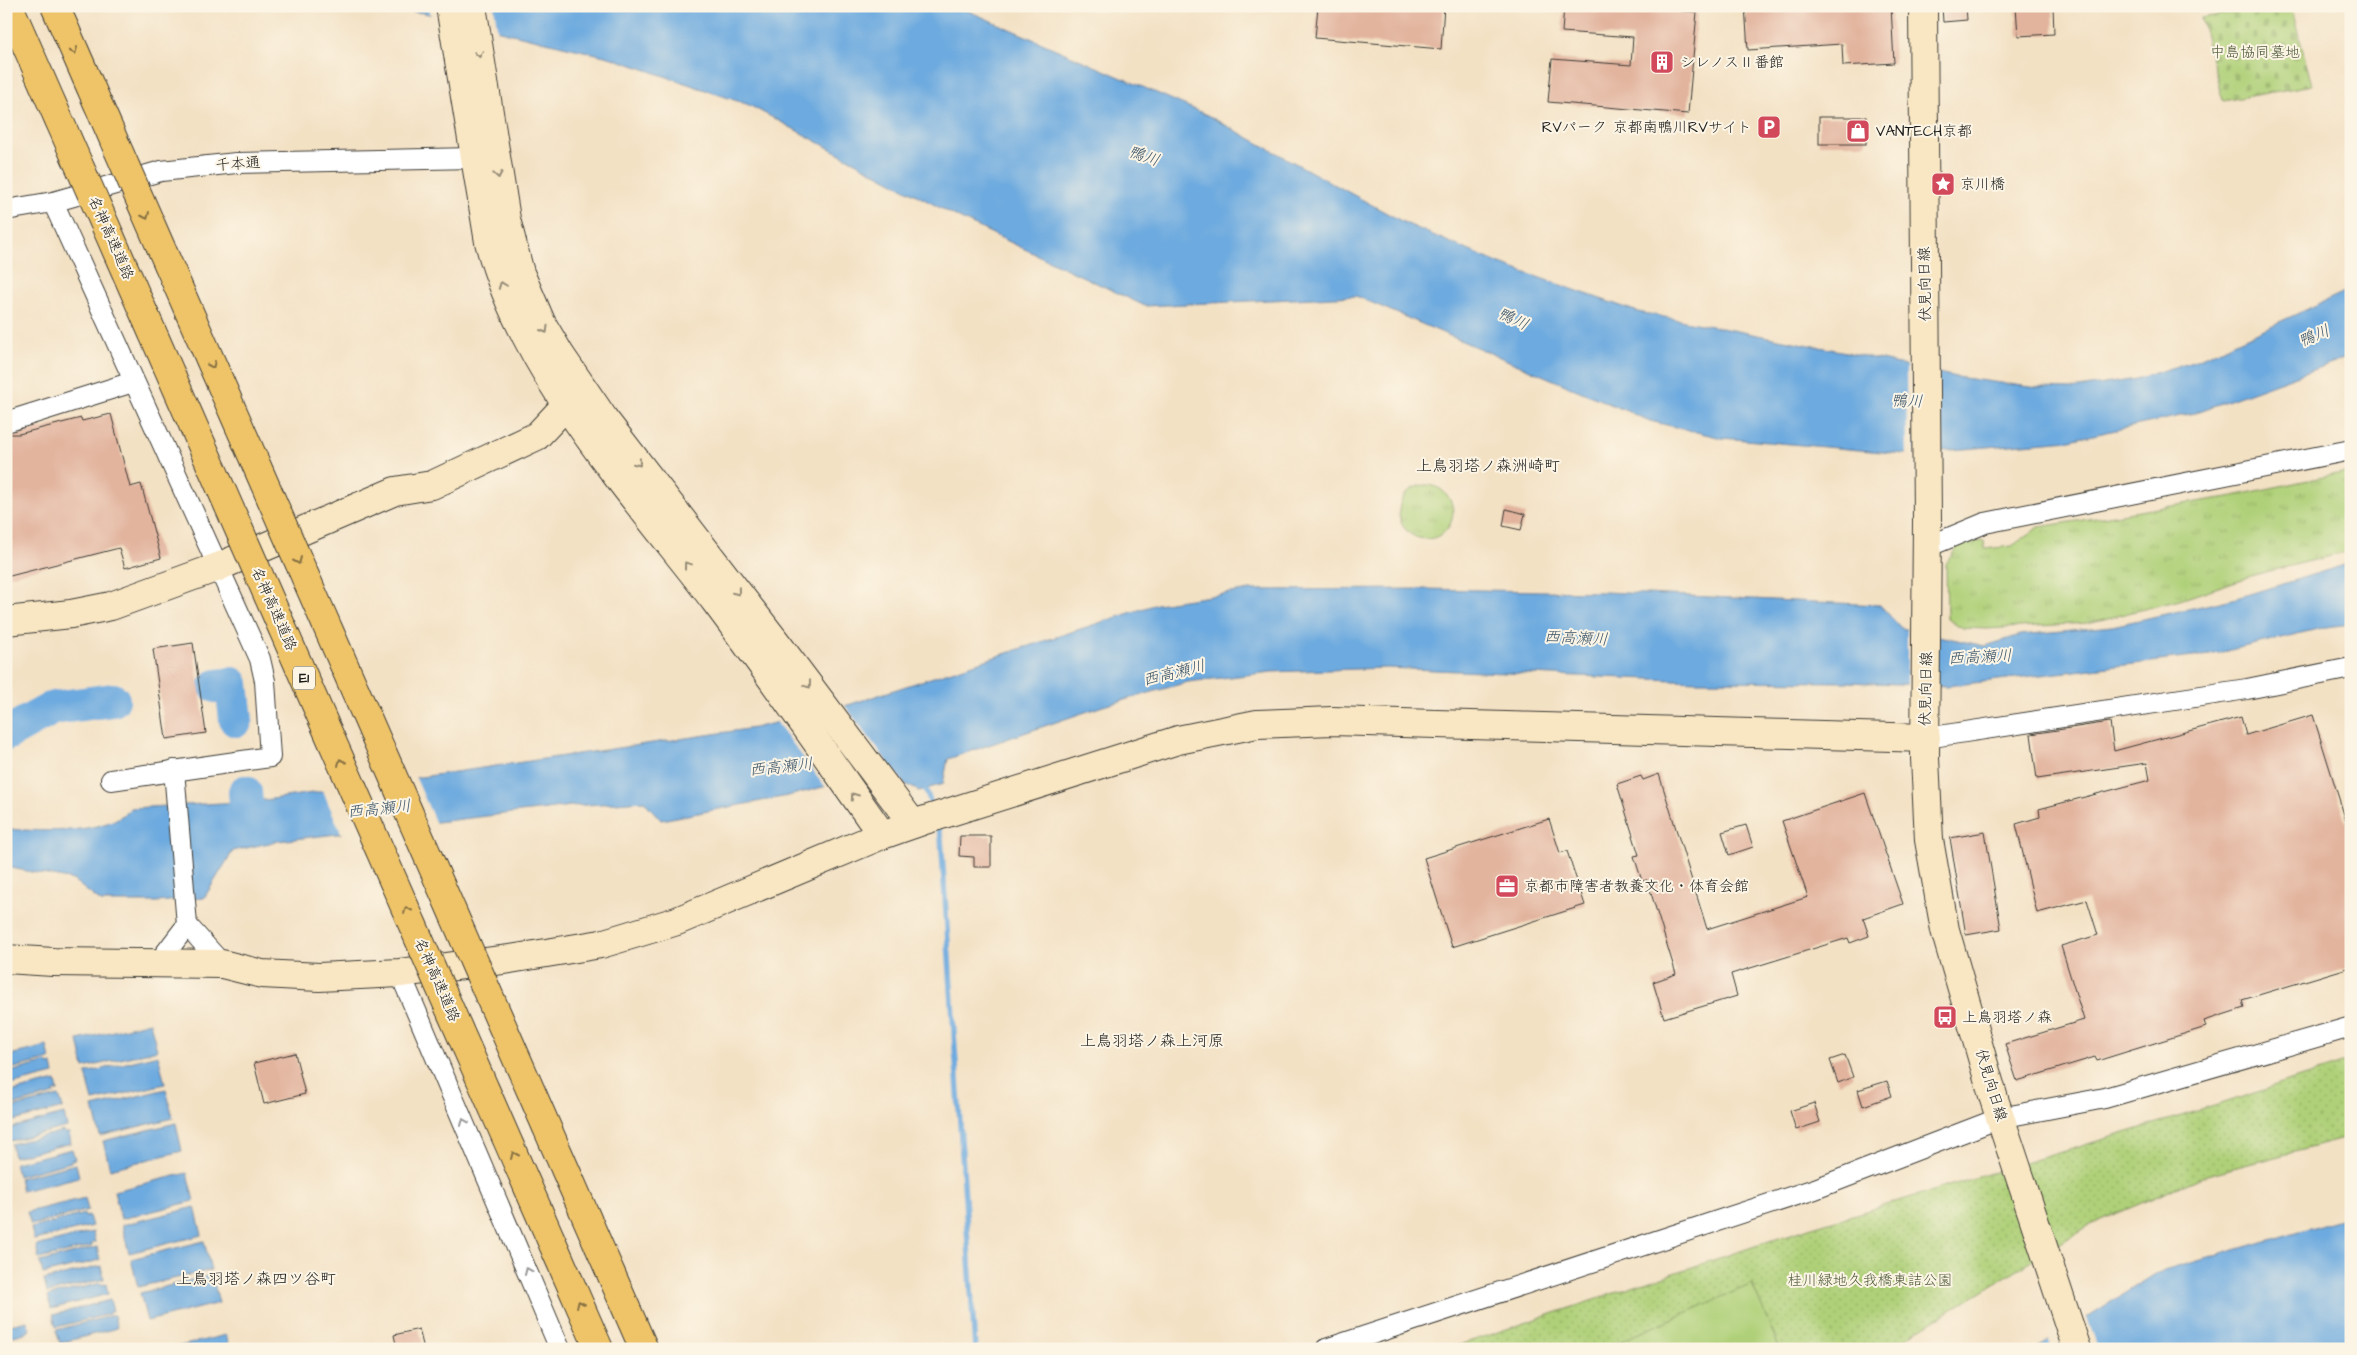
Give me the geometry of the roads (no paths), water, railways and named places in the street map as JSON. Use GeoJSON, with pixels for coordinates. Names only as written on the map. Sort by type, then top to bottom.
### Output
{"type":"FeatureCollection","features":[{"type":"Feature","properties":{"kind":"highway","name":"名神高速道路"},"geometry":{"type":"LineString","coordinates":[[9,6],[599,1349]]}},
{"type":"Feature","properties":{"kind":"highway"},"geometry":{"type":"LineString","coordinates":[[54,6],[644,1349]]}},
{"type":"Feature","properties":{"kind":"street"},"geometry":{"type":"LineString","coordinates":[[450,6],[479,126],[520,273],[576,399],[587,434],[912,824]]}},
{"type":"Feature","properties":{"kind":"street"},"geometry":{"type":"LineString","coordinates":[[472,6],[479,126],[474,158],[489,242],[497,273],[523,333],[576,399]]}},
{"type":"Feature","properties":{"kind":"street","name":"伏見向日線"},"geometry":{"type":"LineString","coordinates":[[1923,6],[1927,543],[1926,801],[1929,840],[1939,905],[2002,1123],[2077,1349]]}},
{"type":"Feature","properties":{"kind":"street","name":"千本通"},"geometry":{"type":"LineString","coordinates":[[6,210],[53,202],[161,171],[236,163],[474,158]]}},
{"type":"Feature","properties":{"kind":"street"},"geometry":{"type":"LineString","coordinates":[[53,202],[260,659],[265,681],[270,757],[110,780]]}},
{"type":"Feature","properties":{"kind":"street"},"geometry":{"type":"LineString","coordinates":[[6,422],[133,382]]}},
{"type":"Feature","properties":{"kind":"street"},"geometry":{"type":"LineString","coordinates":[[6,621],[71,614],[111,606],[218,567],[395,491],[423,469],[576,399]]}},
{"type":"Feature","properties":{"kind":"street"},"geometry":{"type":"LineString","coordinates":[[1927,543],[1984,523],[2351,450]]}},
{"type":"Feature","properties":{"kind":"street"},"geometry":{"type":"LineString","coordinates":[[769,653],[882,835]]}},
{"type":"Feature","properties":{"kind":"street"},"geometry":{"type":"LineString","coordinates":[[6,959],[222,964],[262,974],[310,976],[400,973],[510,959],[602,944],[677,921],[912,824],[1178,740],[1233,728],[1283,722],[1332,721],[1926,729],[2247,689],[2351,668]]}},
{"type":"Feature","properties":{"kind":"street"},"geometry":{"type":"LineString","coordinates":[[174,770],[187,925],[222,964]]}},
{"type":"Feature","properties":{"kind":"street"},"geometry":{"type":"LineString","coordinates":[[158,963],[187,925]]}},
{"type":"Feature","properties":{"kind":"street"},"geometry":{"type":"LineString","coordinates":[[400,973],[560,1349]]}},
{"type":"Feature","properties":{"kind":"street"},"geometry":{"type":"LineString","coordinates":[[1326,1349],[1815,1189],[2002,1123],[2105,1098],[2351,1027]]}},
{"type":"Feature","properties":{"kind":"water","name":"鴨川"},"geometry":{"type":"Polygon","coordinates":[[[361,6],[957,6],[1207,115],[1405,223],[1500,264],[1638,312],[1846,352],[1956,377],[2038,388],[2072,389],[2136,379],[2199,359],[2351,289],[2351,356],[2194,413],[2070,440],[1905,454],[1722,438],[1650,421],[1356,296],[1145,306],[961,219],[749,105],[609,57],[424,13],[361,6]]]}},
{"type":"Feature","properties":{"kind":"water","name":"西高瀬川"},"geometry":{"type":"Polygon","coordinates":[[[2351,563],[2351,624],[2326,627],[2210,655],[1948,686],[1847,682],[1697,681],[1386,668],[1271,672],[1188,682],[1103,706],[948,759],[943,784],[919,791],[882,772],[788,796],[661,820],[644,801],[571,806],[278,841],[233,851],[204,898],[157,902],[101,902],[73,880],[6,867],[6,829],[73,830],[106,823],[120,817],[131,808],[258,801],[754,728],[848,705],[1157,604],[1251,590],[1420,589],[1604,592],[1880,605],[1901,628],[1985,646],[2021,635],[2112,626],[2233,599],[2351,563]]]}},
{"type":"Feature","properties":{"kind":"water"},"geometry":{"type":"Polygon","coordinates":[[[150,1022],[157,1050],[84,1068],[78,1040],[150,1022]]]}},
{"type":"Feature","properties":{"kind":"water"},"geometry":{"type":"Polygon","coordinates":[[[47,1046],[50,1059],[6,1070],[6,1056],[47,1046]]]}},
{"type":"Feature","properties":{"kind":"water"},"geometry":{"type":"Polygon","coordinates":[[[158,1055],[165,1084],[93,1101],[86,1073],[158,1055]]]}},
{"type":"Feature","properties":{"kind":"water"},"geometry":{"type":"Polygon","coordinates":[[[47,1062],[48,1065],[52,1064],[54,1074],[6,1086],[6,1073],[47,1062]]]}},
{"type":"Feature","properties":{"kind":"water"},"geometry":{"type":"Polygon","coordinates":[[[56,1081],[58,1091],[54,1092],[55,1094],[6,1107],[6,1093],[56,1081]]]}},
{"type":"Feature","properties":{"kind":"water"},"geometry":{"type":"Polygon","coordinates":[[[166,1089],[173,1118],[100,1136],[93,1107],[166,1089]]]}},
{"type":"Feature","properties":{"kind":"water"},"geometry":{"type":"Polygon","coordinates":[[[59,1096],[63,1108],[6,1123],[6,1109],[59,1096]]]}},
{"type":"Feature","properties":{"kind":"water"},"geometry":{"type":"Polygon","coordinates":[[[64,1114],[67,1127],[10,1141],[7,1129],[64,1114]]]}},
{"type":"Feature","properties":{"kind":"water"},"geometry":{"type":"Polygon","coordinates":[[[176,1123],[182,1151],[110,1169],[103,1141],[176,1123]]]}},
{"type":"Feature","properties":{"kind":"water"},"geometry":{"type":"Polygon","coordinates":[[[64,1131],[69,1133],[71,1143],[14,1157],[11,1144],[64,1131]]]}},
{"type":"Feature","properties":{"kind":"water"},"geometry":{"type":"Polygon","coordinates":[[[72,1149],[75,1159],[71,1160],[71,1162],[18,1176],[15,1163],[72,1149]]]}},
{"type":"Feature","properties":{"kind":"water"},"geometry":{"type":"Polygon","coordinates":[[[76,1164],[79,1177],[22,1191],[19,1178],[76,1164]]]}},
{"type":"Feature","properties":{"kind":"water"},"geometry":{"type":"Polygon","coordinates":[[[187,1173],[194,1201],[121,1219],[114,1191],[187,1173]]]}},
{"type":"Feature","properties":{"kind":"water"},"geometry":{"type":"Polygon","coordinates":[[[85,1198],[88,1210],[31,1225],[27,1212],[85,1198]]]}},
{"type":"Feature","properties":{"kind":"water"},"geometry":{"type":"Polygon","coordinates":[[[195,1207],[202,1235],[129,1253],[122,1225],[195,1207]]]}},
{"type":"Feature","properties":{"kind":"water"},"geometry":{"type":"Polygon","coordinates":[[[84,1214],[85,1217],[89,1216],[92,1226],[34,1240],[31,1228],[84,1214]]]}},
{"type":"Feature","properties":{"kind":"water"},"geometry":{"type":"Polygon","coordinates":[[[2351,1216],[2351,1349],[2036,1349],[2157,1273],[2351,1216]]]}},
{"type":"Feature","properties":{"kind":"water"},"geometry":{"type":"Polygon","coordinates":[[[93,1232],[95,1242],[92,1243],[92,1246],[39,1259],[36,1246],[93,1232]]]}},
{"type":"Feature","properties":{"kind":"water"},"geometry":{"type":"Polygon","coordinates":[[[204,1241],[211,1270],[138,1287],[131,1259],[204,1241]]]}},
{"type":"Feature","properties":{"kind":"water"},"geometry":{"type":"Polygon","coordinates":[[[97,1247],[100,1260],[43,1274],[40,1262],[97,1247]]]}},
{"type":"Feature","properties":{"kind":"water"},"geometry":{"type":"Polygon","coordinates":[[[101,1266],[104,1279],[47,1293],[44,1280],[101,1266]]]}},
{"type":"Feature","properties":{"kind":"water"},"geometry":{"type":"Polygon","coordinates":[[[212,1275],[219,1303],[147,1321],[140,1293],[212,1275]]]}},
{"type":"Feature","properties":{"kind":"water"},"geometry":{"type":"Polygon","coordinates":[[[101,1283],[102,1285],[106,1284],[108,1294],[51,1309],[48,1296],[101,1283]]]}},
{"type":"Feature","properties":{"kind":"water"},"geometry":{"type":"Polygon","coordinates":[[[110,1300],[113,1311],[109,1312],[109,1314],[56,1327],[53,1315],[110,1300]]]}},
{"type":"Feature","properties":{"kind":"water"},"geometry":{"type":"Polygon","coordinates":[[[114,1315],[117,1328],[60,1343],[56,1330],[114,1315]]]}},
{"type":"Feature","properties":{"kind":"water"},"geometry":{"type":"Polygon","coordinates":[[[27,1321],[30,1329],[28,1332],[6,1338],[6,1326],[27,1321]]]}},
{"type":"Feature","properties":{"kind":"water"},"geometry":{"type":"Polygon","coordinates":[[[226,1335],[230,1349],[168,1349],[226,1335]]]}},
{"type":"Feature","properties":{"kind":"waterway"},"geometry":{"type":"LineString","coordinates":[[216,686],[232,684],[236,720]]}},
{"type":"Feature","properties":{"kind":"waterway"},"geometry":{"type":"LineString","coordinates":[[6,734],[53,708],[113,700]]}},
{"type":"Feature","properties":{"kind":"waterway"},"geometry":{"type":"LineString","coordinates":[[923,782],[933,810]]}},
{"type":"Feature","properties":{"kind":"waterway"},"geometry":{"type":"LineString","coordinates":[[245,792],[248,823]]}},
{"type":"Feature","properties":{"kind":"waterway"},"geometry":{"type":"LineString","coordinates":[[937,824],[941,837],[975,1349]]}},
{"type":"Feature","properties":{"kind":"place","name":"シレノスⅡ番館"},"geometry":{"type":"Point","coordinates":[1662,62]}},
{"type":"Feature","properties":{"kind":"place","name":"RVパーク 京都南鴨川RVサイト"},"geometry":{"type":"Point","coordinates":[1769,127]}},
{"type":"Feature","properties":{"kind":"place","name":"VANTECH京都"},"geometry":{"type":"Point","coordinates":[1858,131]}},
{"type":"Feature","properties":{"kind":"place","name":"京川橋"},"geometry":{"type":"Point","coordinates":[1943,184]}},
{"type":"Feature","properties":{"kind":"place","name":"京都市障害者教養文化・体育会館"},"geometry":{"type":"Point","coordinates":[1507,886]}},
{"type":"Feature","properties":{"kind":"place","name":"上鳥羽塔ノ森"},"geometry":{"type":"Point","coordinates":[1945,1017]}},
{"type":"Feature","properties":{"kind":"district","name":"上鳥羽塔ノ森洲崎町"},"geometry":{"type":"Point","coordinates":[1488,466]}},
{"type":"Feature","properties":{"kind":"district","name":"上鳥羽塔ノ森上河原"},"geometry":{"type":"Point","coordinates":[1152,1041]}},
{"type":"Feature","properties":{"kind":"district","name":"上鳥羽塔ノ森四ツ谷町"},"geometry":{"type":"Point","coordinates":[256,1279]}},
{"type":"Feature","properties":{"kind":"park label","name":"中島協同墓地"},"geometry":{"type":"Point","coordinates":[2255,52]}},
{"type":"Feature","properties":{"kind":"park label","name":"桂川緑地久我橋東詰公園"},"geometry":{"type":"Point","coordinates":[1870,1280]}}]}
